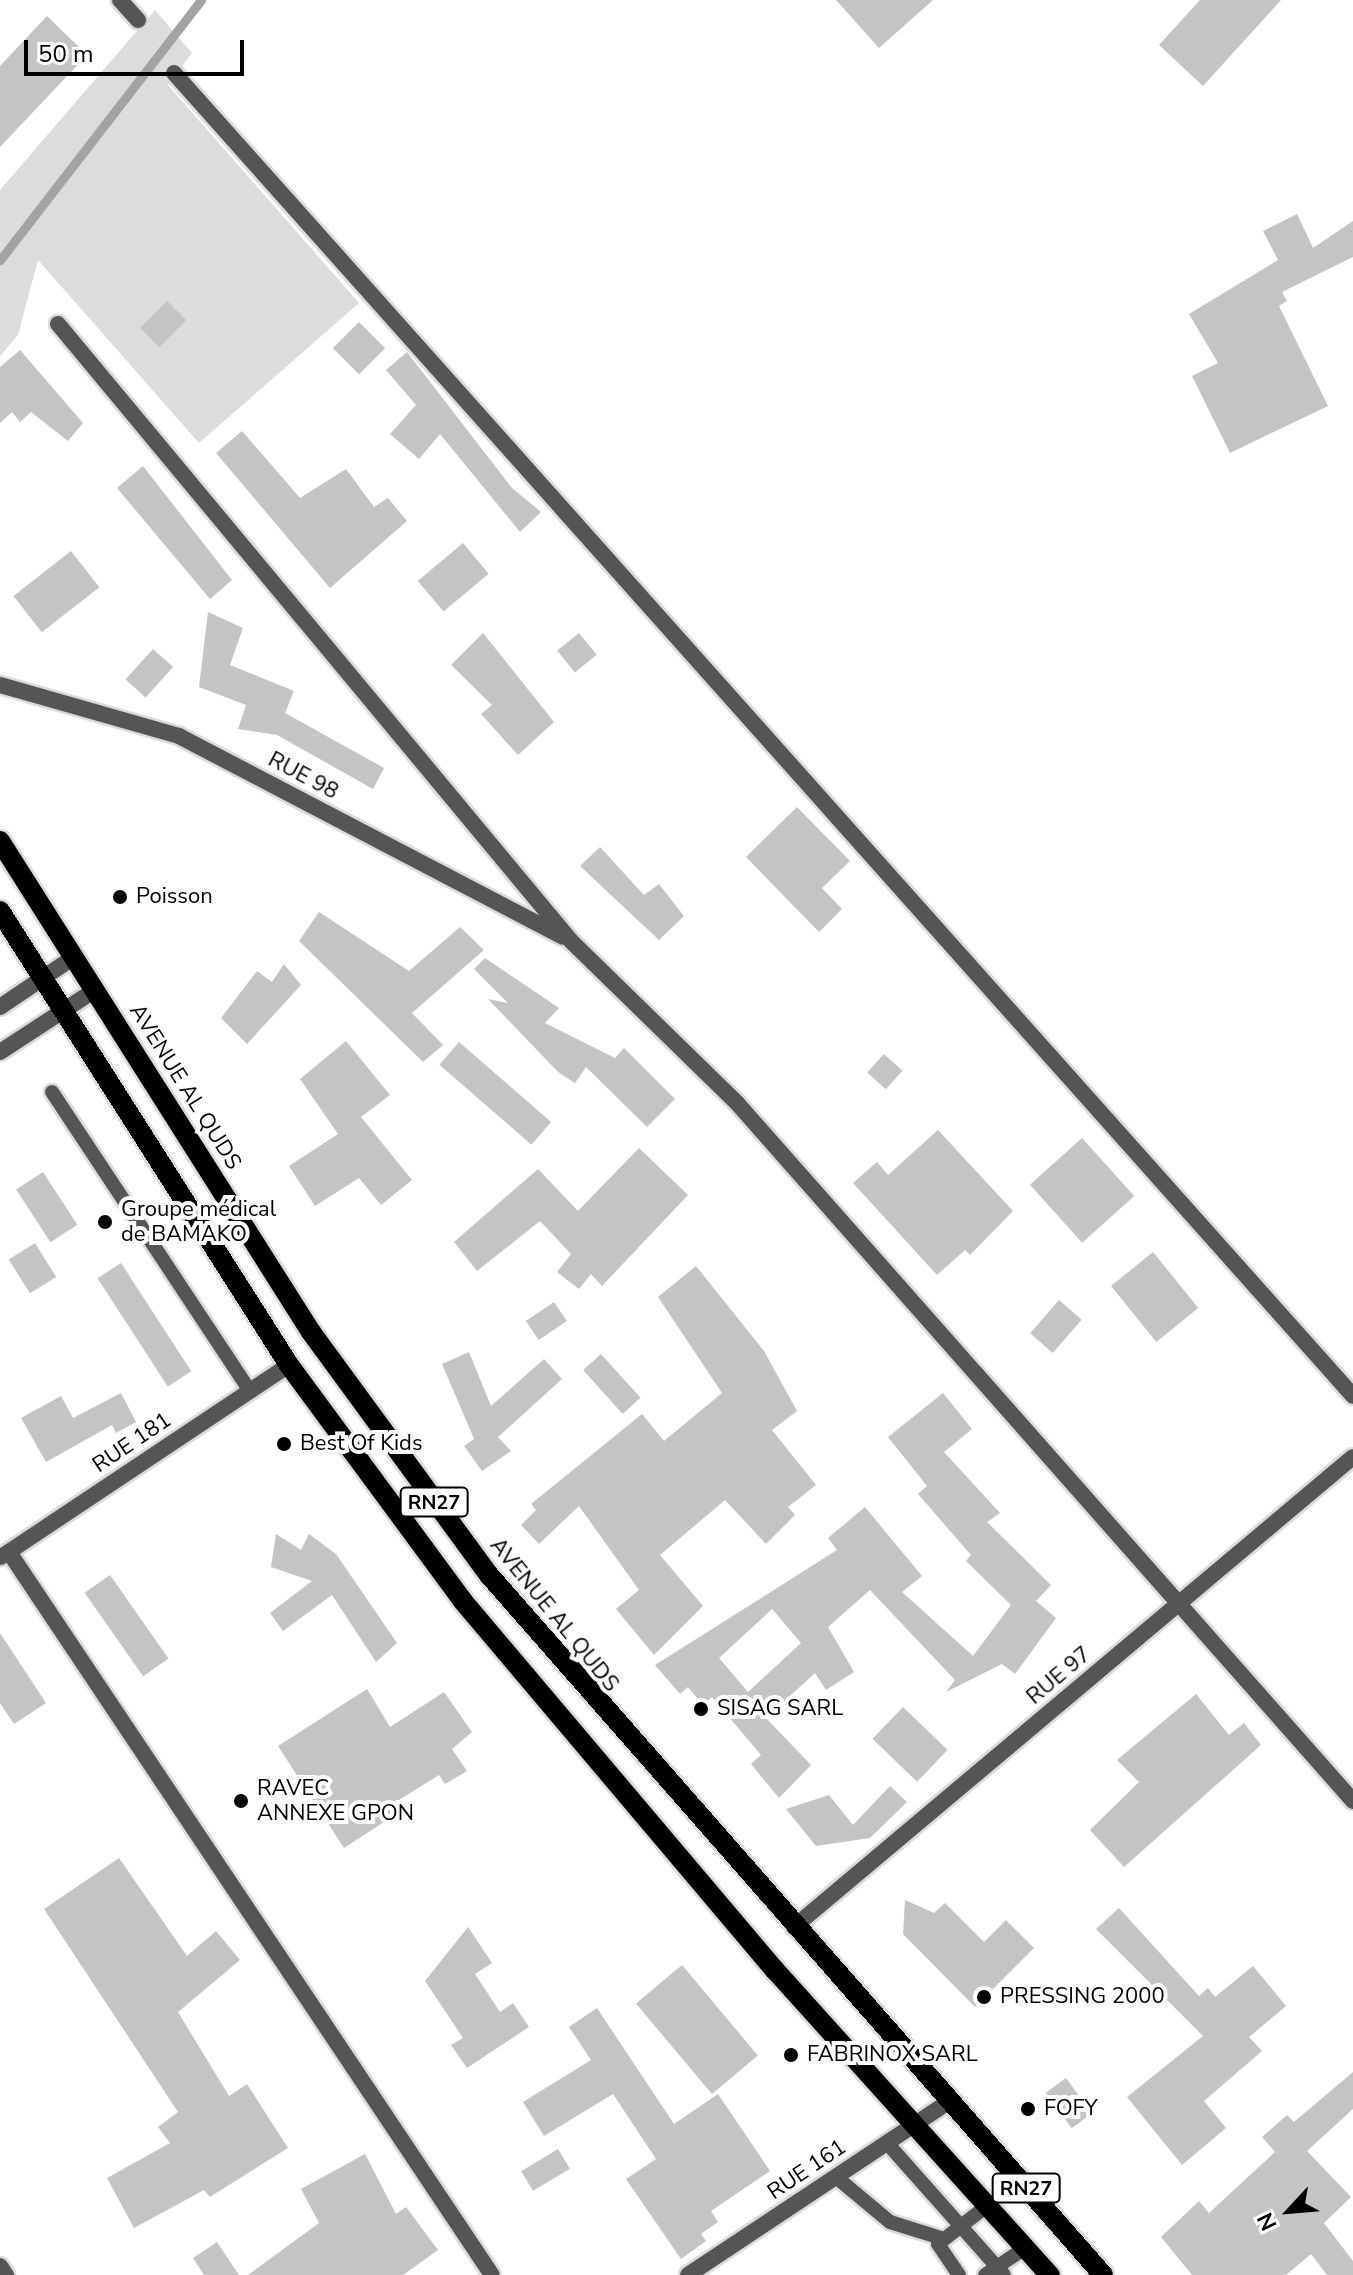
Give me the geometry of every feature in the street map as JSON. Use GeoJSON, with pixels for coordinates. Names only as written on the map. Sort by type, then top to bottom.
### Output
{"type":"FeatureCollection","features":[{"type":"Feature","properties":{"kind":"main road","name":"AVENUE AL QUDS"},"geometry":{"type":"LineString","coordinates":[[0,841],[311,1332],[400,1456],[619,1731],[1103,2275]]}},
{"type":"Feature","properties":{"kind":"main road","name":"RN27"},"geometry":{"type":"LineString","coordinates":[[0,911],[289,1365],[590,1756],[1050,2275]]}},
{"type":"Feature","properties":{"kind":"street"},"geometry":{"type":"LineString","coordinates":[[120,0],[138,20]]}},
{"type":"Feature","properties":{"kind":"street"},"geometry":{"type":"LineString","coordinates":[[174,73],[1353,1396]]}},
{"type":"Feature","properties":{"kind":"street"},"geometry":{"type":"LineString","coordinates":[[58,324],[571,941],[737,1103],[1353,1801]]}},
{"type":"Feature","properties":{"kind":"street","name":"RUE 98"},"geometry":{"type":"LineString","coordinates":[[0,685],[179,736],[571,941]]}},
{"type":"Feature","properties":{"kind":"street"},"geometry":{"type":"LineString","coordinates":[[0,1007],[74,957]]}},
{"type":"Feature","properties":{"kind":"street"},"geometry":{"type":"LineString","coordinates":[[0,1052],[95,990]]}},
{"type":"Feature","properties":{"kind":"street","name":"RUE 181"},"geometry":{"type":"LineString","coordinates":[[5,1555],[289,1365]]}},
{"type":"Feature","properties":{"kind":"street","name":"RUE 97"},"geometry":{"type":"LineString","coordinates":[[794,1927],[1353,1457]]}},
{"type":"Feature","properties":{"kind":"street"},"geometry":{"type":"LineString","coordinates":[[5,1555],[492,2275]]}},
{"type":"Feature","properties":{"kind":"street","name":"RUE 161"},"geometry":{"type":"LineString","coordinates":[[688,2275],[950,2101]]}},
{"type":"Feature","properties":{"kind":"street"},"geometry":{"type":"LineString","coordinates":[[0,2266],[6,2275]]}},
{"type":"Feature","properties":{"kind":"lane"},"geometry":{"type":"LineString","coordinates":[[52,1092],[250,1391]]}},
{"type":"Feature","properties":{"kind":"lane"},"geometry":{"type":"LineString","coordinates":[[887,2143],[960,2225],[995,2272],[1025,2248]]}},
{"type":"Feature","properties":{"kind":"lane"},"geometry":{"type":"LineString","coordinates":[[836,2177],[890,2222],[941,2238],[959,2275]]}},
{"type":"Feature","properties":{"kind":"lane"},"geometry":{"type":"LineString","coordinates":[[941,2238],[988,2205]]}},
{"type":"Feature","properties":{"kind":"shaded area"},"geometry":{"type":"Polygon","coordinates":[[[155,10],[192,53],[168,85],[359,303],[199,443],[38,260],[18,335],[0,356],[0,190],[155,10]]]}},
{"type":"Feature","properties":{"kind":"building"},"geometry":{"type":"Polygon","coordinates":[[[836,0],[933,0],[879,48],[836,0]]]}},
{"type":"Feature","properties":{"kind":"building"},"geometry":{"type":"Polygon","coordinates":[[[1200,0],[1281,0],[1203,86],[1159,45],[1200,0]]]}},
{"type":"Feature","properties":{"kind":"building"},"geometry":{"type":"Polygon","coordinates":[[[47,16],[87,55],[0,147],[0,66],[47,16]]]}},
{"type":"Feature","properties":{"kind":"building"},"geometry":{"type":"Polygon","coordinates":[[[1297,214],[1313,248],[1353,221],[1353,257],[1282,292],[1287,301],[1279,306],[1328,406],[1230,453],[1192,376],[1218,363],[1189,314],[1278,260],[1263,231],[1297,214]]]}},
{"type":"Feature","properties":{"kind":"building"},"geometry":{"type":"Polygon","coordinates":[[[167,301],[186,320],[159,347],[140,328],[167,301]]]}},
{"type":"Feature","properties":{"kind":"building"},"geometry":{"type":"Polygon","coordinates":[[[359,322],[385,348],[359,374],[333,348],[359,322]]]}},
{"type":"Feature","properties":{"kind":"building"},"geometry":{"type":"Polygon","coordinates":[[[20,350],[83,423],[68,441],[31,412],[20,422],[12,412],[0,423],[0,367],[20,350]]]}},
{"type":"Feature","properties":{"kind":"building"},"geometry":{"type":"Polygon","coordinates":[[[407,352],[512,488],[541,512],[520,532],[440,434],[419,459],[390,434],[416,405],[386,370],[407,352]]]}},
{"type":"Feature","properties":{"kind":"building"},"geometry":{"type":"Polygon","coordinates":[[[242,431],[300,498],[346,469],[374,507],[388,498],[407,521],[330,588],[216,453],[242,431]]]}},
{"type":"Feature","properties":{"kind":"building"},"geometry":{"type":"Polygon","coordinates":[[[143,466],[232,580],[210,599],[117,488],[143,466]]]}},
{"type":"Feature","properties":{"kind":"building"},"geometry":{"type":"Polygon","coordinates":[[[463,543],[489,574],[444,612],[418,581],[463,543]]]}},
{"type":"Feature","properties":{"kind":"building"},"geometry":{"type":"Polygon","coordinates":[[[71,551],[99,587],[42,632],[13,596],[71,551]]]}},
{"type":"Feature","properties":{"kind":"building"},"geometry":{"type":"Polygon","coordinates":[[[208,612],[243,628],[230,665],[294,691],[285,713],[384,768],[373,789],[277,735],[238,729],[246,705],[199,687],[208,612]]]}},
{"type":"Feature","properties":{"kind":"building"},"geometry":{"type":"Polygon","coordinates":[[[483,633],[554,722],[518,755],[481,714],[492,705],[451,665],[483,633]]]}},
{"type":"Feature","properties":{"kind":"building"},"geometry":{"type":"Polygon","coordinates":[[[579,633],[597,655],[575,672],[557,651],[579,633]]]}},
{"type":"Feature","properties":{"kind":"building"},"geometry":{"type":"Polygon","coordinates":[[[153,649],[173,667],[146,698],[126,679],[153,649]]]}},
{"type":"Feature","properties":{"kind":"building"},"geometry":{"type":"Polygon","coordinates":[[[797,807],[850,861],[822,888],[842,909],[819,932],[746,857],[797,807]]]}},
{"type":"Feature","properties":{"kind":"building"},"geometry":{"type":"Polygon","coordinates":[[[600,847],[644,895],[659,884],[684,916],[659,940],[580,866],[600,847]]]}},
{"type":"Feature","properties":{"kind":"building"},"geometry":{"type":"Polygon","coordinates":[[[319,912],[409,971],[460,927],[484,950],[412,1013],[443,1045],[423,1062],[299,941],[319,912]]]}},
{"type":"Feature","properties":{"kind":"building"},"geometry":{"type":"Polygon","coordinates":[[[485,958],[559,1008],[545,1023],[615,1058],[624,1048],[675,1099],[647,1127],[586,1067],[575,1083],[558,1072],[488,999],[508,1003],[474,969],[485,958]]]}},
{"type":"Feature","properties":{"kind":"building"},"geometry":{"type":"Polygon","coordinates":[[[284,964],[301,985],[247,1044],[221,1018],[257,971],[272,982],[284,964]]]}},
{"type":"Feature","properties":{"kind":"building"},"geometry":{"type":"Polygon","coordinates":[[[346,1041],[390,1095],[361,1117],[412,1180],[381,1205],[359,1178],[315,1206],[289,1166],[338,1134],[300,1079],[346,1041]]]}},
{"type":"Feature","properties":{"kind":"building"},"geometry":{"type":"Polygon","coordinates":[[[459,1042],[551,1122],[531,1145],[439,1065],[459,1042]]]}},
{"type":"Feature","properties":{"kind":"building"},"geometry":{"type":"Polygon","coordinates":[[[884,1054],[903,1071],[886,1089],[867,1073],[884,1054]]]}},
{"type":"Feature","properties":{"kind":"building"},"geometry":{"type":"Polygon","coordinates":[[[938,1130],[1013,1211],[970,1255],[965,1250],[937,1275],[853,1183],[877,1162],[888,1175],[938,1130]]]}},
{"type":"Feature","properties":{"kind":"building"},"geometry":{"type":"Polygon","coordinates":[[[1082,1138],[1134,1196],[1082,1243],[1030,1185],[1082,1138]]]}},
{"type":"Feature","properties":{"kind":"building"},"geometry":{"type":"Polygon","coordinates":[[[639,1148],[688,1195],[602,1286],[591,1274],[579,1289],[557,1272],[571,1254],[540,1221],[477,1271],[454,1242],[538,1169],[578,1211],[639,1148]]]}},
{"type":"Feature","properties":{"kind":"building"},"geometry":{"type":"Polygon","coordinates":[[[43,1172],[77,1225],[50,1242],[16,1189],[43,1172]]]}},
{"type":"Feature","properties":{"kind":"building"},"geometry":{"type":"Polygon","coordinates":[[[35,1243],[56,1277],[30,1293],[9,1259],[35,1243]]]}},
{"type":"Feature","properties":{"kind":"building"},"geometry":{"type":"Polygon","coordinates":[[[1153,1252],[1198,1308],[1156,1342],[1111,1286],[1153,1252]]]}},
{"type":"Feature","properties":{"kind":"building"},"geometry":{"type":"Polygon","coordinates":[[[121,1263],[191,1371],[168,1386],[98,1278],[121,1263]]]}},
{"type":"Feature","properties":{"kind":"building"},"geometry":{"type":"Polygon","coordinates":[[[696,1266],[764,1351],[797,1411],[772,1430],[816,1485],[788,1507],[795,1515],[766,1544],[725,1500],[660,1555],[703,1606],[654,1655],[616,1609],[639,1590],[579,1506],[539,1544],[521,1525],[536,1510],[531,1504],[642,1414],[664,1441],[722,1393],[658,1297],[696,1266]]]}},
{"type":"Feature","properties":{"kind":"building"},"geometry":{"type":"Polygon","coordinates":[[[1059,1300],[1082,1320],[1053,1353],[1030,1333],[1059,1300]]]}},
{"type":"Feature","properties":{"kind":"building"},"geometry":{"type":"Polygon","coordinates":[[[554,1302],[567,1321],[539,1340],[526,1321],[554,1302]]]}},
{"type":"Feature","properties":{"kind":"building"},"geometry":{"type":"Polygon","coordinates":[[[469,1352],[491,1406],[544,1359],[562,1379],[498,1437],[511,1451],[482,1471],[464,1446],[474,1439],[442,1364],[469,1352]]]}},
{"type":"Feature","properties":{"kind":"building"},"geometry":{"type":"Polygon","coordinates":[[[601,1354],[640,1398],[623,1414],[583,1370],[601,1354]]]}},
{"type":"Feature","properties":{"kind":"building"},"geometry":{"type":"Polygon","coordinates":[[[121,1393],[136,1422],[116,1433],[112,1425],[46,1462],[21,1418],[61,1396],[73,1418],[121,1393]]]}},
{"type":"Feature","properties":{"kind":"building"},"geometry":{"type":"Polygon","coordinates":[[[943,1393],[972,1429],[944,1452],[1000,1513],[987,1522],[1051,1585],[1036,1601],[1056,1618],[1015,1674],[1002,1664],[946,1692],[955,1680],[870,1590],[828,1627],[854,1672],[826,1690],[815,1673],[766,1718],[811,1765],[779,1798],[751,1764],[761,1755],[712,1697],[703,1705],[688,1687],[680,1694],[655,1665],[837,1550],[828,1538],[865,1507],[922,1576],[902,1592],[973,1656],[1011,1605],[966,1561],[971,1555],[918,1494],[927,1486],[888,1437],[943,1393]],[[772,1609],[719,1658],[748,1692],[801,1643],[772,1609]]]}},
{"type":"Feature","properties":{"kind":"building"},"geometry":{"type":"Polygon","coordinates":[[[276,1534],[301,1550],[309,1534],[336,1554],[397,1643],[376,1662],[332,1595],[283,1631],[270,1613],[312,1581],[271,1567],[276,1534]]]}},
{"type":"Feature","properties":{"kind":"building"},"geometry":{"type":"Polygon","coordinates":[[[110,1575],[169,1659],[143,1676],[85,1593],[110,1575]]]}},
{"type":"Feature","properties":{"kind":"building"},"geometry":{"type":"Polygon","coordinates":[[[0,1633],[46,1703],[14,1724],[0,1703],[0,1633]]]}},
{"type":"Feature","properties":{"kind":"building"},"geometry":{"type":"Polygon","coordinates":[[[367,1689],[390,1727],[444,1692],[472,1732],[452,1749],[467,1771],[445,1784],[439,1775],[399,1800],[404,1809],[344,1848],[278,1746],[367,1689]]]}},
{"type":"Feature","properties":{"kind":"building"},"geometry":{"type":"Polygon","coordinates":[[[1196,1694],[1229,1735],[1244,1723],[1261,1745],[1124,1867],[1090,1830],[1139,1782],[1117,1760],[1196,1694]]]}},
{"type":"Feature","properties":{"kind":"building"},"geometry":{"type":"Polygon","coordinates":[[[903,1707],[948,1750],[917,1782],[872,1739],[903,1707]]]}},
{"type":"Feature","properties":{"kind":"building"},"geometry":{"type":"Polygon","coordinates":[[[890,1786],[907,1802],[870,1838],[816,1846],[786,1809],[829,1795],[853,1825],[890,1786]]]}},
{"type":"Feature","properties":{"kind":"building"},"geometry":{"type":"Polygon","coordinates":[[[119,1858],[187,1956],[216,1931],[240,1960],[178,2012],[229,2096],[247,2084],[288,2148],[210,2197],[204,2190],[134,2228],[107,2178],[170,2143],[158,2127],[178,2112],[44,1909],[119,1858]]]}},
{"type":"Feature","properties":{"kind":"building"},"geometry":{"type":"Polygon","coordinates":[[[905,1900],[934,1913],[945,1903],[984,1942],[1006,1920],[1034,1948],[975,2007],[903,1934],[905,1900]]]}},
{"type":"Feature","properties":{"kind":"building"},"geometry":{"type":"Polygon","coordinates":[[[1119,1908],[1199,1996],[1208,1988],[1215,1997],[1253,1966],[1286,2006],[1249,2037],[1262,2051],[1204,2101],[1226,2128],[1182,2165],[1127,2097],[1203,2036],[1096,1929],[1119,1908]]]}},
{"type":"Feature","properties":{"kind":"building"},"geometry":{"type":"Polygon","coordinates":[[[468,1927],[492,1963],[475,1974],[500,2012],[513,2003],[529,2027],[467,2068],[451,2045],[463,2038],[425,1981],[468,1927]]]}},
{"type":"Feature","properties":{"kind":"building"},"geometry":{"type":"Polygon","coordinates":[[[682,1965],[758,2055],[712,2094],[636,2004],[682,1965]]]}},
{"type":"Feature","properties":{"kind":"building"},"geometry":{"type":"Polygon","coordinates":[[[597,2008],[674,2124],[718,2094],[770,2171],[711,2211],[718,2222],[701,2234],[706,2241],[681,2259],[626,2179],[656,2159],[613,2094],[544,2136],[523,2102],[591,2060],[569,2027],[597,2008]]]}},
{"type":"Feature","properties":{"kind":"building"},"geometry":{"type":"Polygon","coordinates":[[[1353,2072],[1353,2109],[1307,2151],[1351,2197],[1324,2223],[1353,2261],[1353,2275],[1327,2275],[1311,2254],[1286,2275],[1192,2275],[1161,2237],[1199,2201],[1209,2213],[1275,2152],[1262,2137],[1287,2115],[1294,2122],[1353,2072]]]}},
{"type":"Feature","properties":{"kind":"building"},"geometry":{"type":"Polygon","coordinates":[[[1066,2078],[1092,2114],[1072,2128],[1046,2093],[1066,2078]]]}},
{"type":"Feature","properties":{"kind":"building"},"geometry":{"type":"Polygon","coordinates":[[[558,2149],[570,2169],[533,2191],[521,2171],[558,2149]]]}},
{"type":"Feature","properties":{"kind":"building"},"geometry":{"type":"Polygon","coordinates":[[[365,2154],[396,2214],[406,2207],[438,2250],[403,2275],[248,2275],[319,2223],[301,2189],[365,2154]]]}},
{"type":"Feature","properties":{"kind":"building"},"geometry":{"type":"Polygon","coordinates":[[[217,2242],[239,2275],[204,2275],[193,2258],[217,2242]]]}},
{"type":"Feature","properties":{"kind":"waterway"},"geometry":{"type":"LineString","coordinates":[[0,260],[201,0]]}},
{"type":"Feature","properties":{"kind":"place","name":"Poisson"},"geometry":{"type":"Point","coordinates":[120,897]}},
{"type":"Feature","properties":{"kind":"place","name":"Groupe médical de BAMAKO"},"geometry":{"type":"Point","coordinates":[105,1222]}},
{"type":"Feature","properties":{"kind":"place","name":"Best Of Kids"},"geometry":{"type":"Point","coordinates":[284,1444]}},
{"type":"Feature","properties":{"kind":"place","name":"SISAG SARL"},"geometry":{"type":"Point","coordinates":[701,1709]}},
{"type":"Feature","properties":{"kind":"place","name":"RAVEC ANNEXE GPON"},"geometry":{"type":"Point","coordinates":[241,1801]}},
{"type":"Feature","properties":{"kind":"place","name":"PRESSING 2000"},"geometry":{"type":"Point","coordinates":[984,1997]}},
{"type":"Feature","properties":{"kind":"place","name":"FABRINOX SARL"},"geometry":{"type":"Point","coordinates":[791,2055]}},
{"type":"Feature","properties":{"kind":"place","name":"FOFY"},"geometry":{"type":"Point","coordinates":[1028,2109]}}]}
